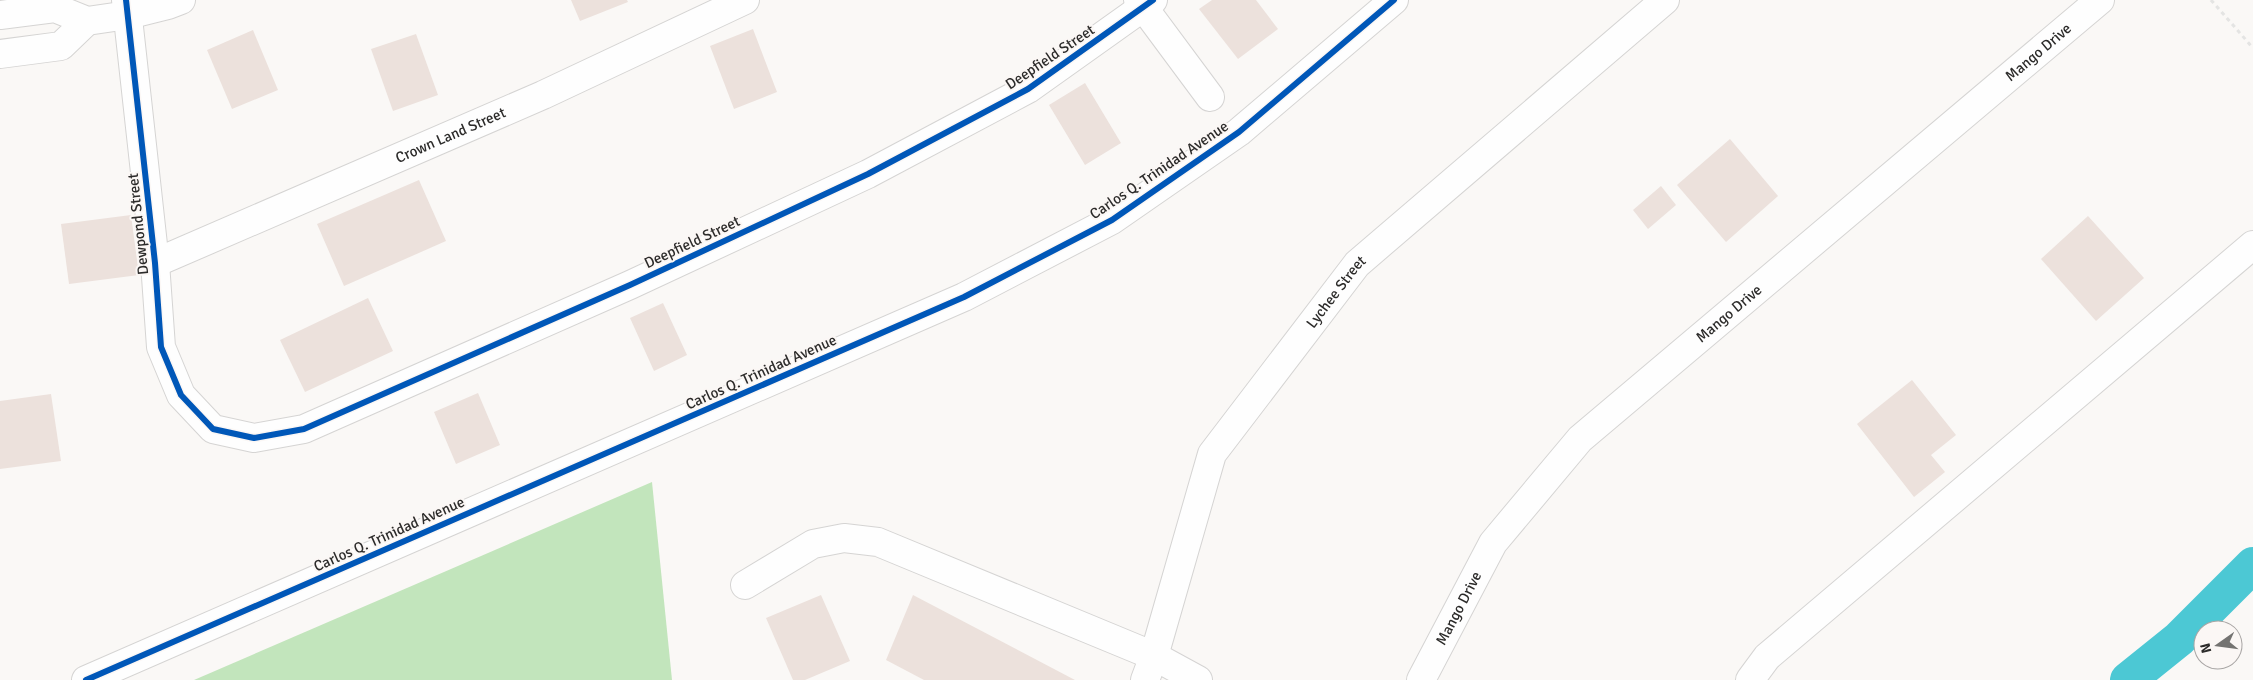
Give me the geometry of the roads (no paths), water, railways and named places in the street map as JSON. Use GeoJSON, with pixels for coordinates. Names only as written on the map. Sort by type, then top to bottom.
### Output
{"type":"FeatureCollection","features":[{"type":"Feature","properties":{"kind":"street"},"geometry":{"type":"LineString","coordinates":[[0,54],[61,46],[86,21],[127,7],[168,5],[181,0]]}},
{"type":"Feature","properties":{"kind":"street","name":"Crown Land Street"},"geometry":{"type":"LineString","coordinates":[[155,262],[543,94],[745,0]]}},
{"type":"Feature","properties":{"kind":"street","name":"Carlos Q. Trinidad Avenue"},"geometry":{"type":"LineString","coordinates":[[86,680],[964,297],[1112,220],[1240,132],[1394,0]]}},
{"type":"Feature","properties":{"kind":"street","name":"Lychee Street"},"geometry":{"type":"LineString","coordinates":[[1149,668],[1212,454],[1357,264],[1665,0]]}},
{"type":"Feature","properties":{"kind":"street","name":"Mango Drive"},"geometry":{"type":"LineString","coordinates":[[1421,680],[1493,543],[1580,439],[2100,0]]}},
{"type":"Feature","properties":{"kind":"street"},"geometry":{"type":"LineString","coordinates":[[1145,3],[1210,97]]}},
{"type":"Feature","properties":{"kind":"street","name":"Deepfield Street"},"geometry":{"type":"LineString","coordinates":[[214,429],[254,438],[304,429],[630,285],[868,174],[1028,90],[1145,3]]}},
{"type":"Feature","properties":{"kind":"street","name":"Dewpond Street"},"geometry":{"type":"LineString","coordinates":[[127,7],[155,262],[161,347],[181,395],[214,429]]}},
{"type":"Feature","properties":{"kind":"street"},"geometry":{"type":"LineString","coordinates":[[0,15],[55,8],[86,21]]}},
{"type":"Feature","properties":{"kind":"street"},"geometry":{"type":"LineString","coordinates":[[1750,680],[1767,657],[2253,245]]}},
{"type":"Feature","properties":{"kind":"street"},"geometry":{"type":"LineString","coordinates":[[745,585],[812,544],[844,538],[878,542],[1149,668],[1198,680]]}},
{"type":"Feature","properties":{"kind":"waterway"},"geometry":{"type":"LineString","coordinates":[[2128,680],[2179,639],[2253,565]]}}]}
